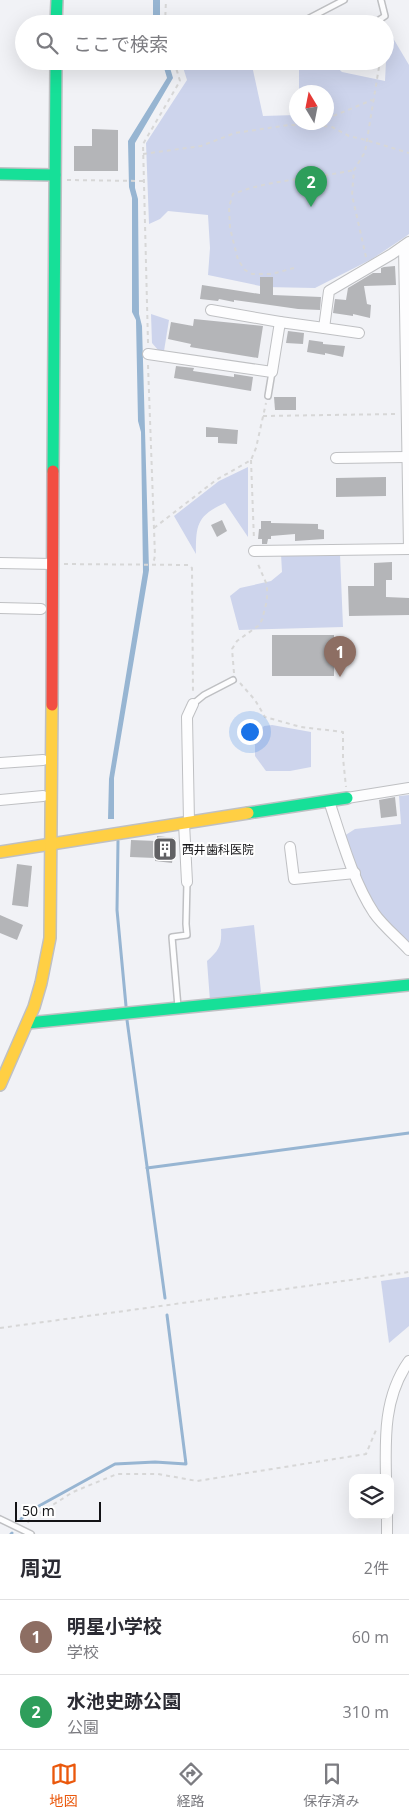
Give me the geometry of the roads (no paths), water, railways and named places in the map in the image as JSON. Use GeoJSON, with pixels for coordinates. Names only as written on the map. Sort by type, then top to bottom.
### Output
{"type":"FeatureCollection","features":[{"type":"Feature","properties":{"kind":"street"},"geometry":{"type":"LineString","coordinates":[[56,15],[57,0]]}},
{"type":"Feature","properties":{"kind":"street"},"geometry":{"type":"LineString","coordinates":[[0,1085],[28,1023],[41,983],[50,938],[56,70]]}},
{"type":"Feature","properties":{"kind":"street"},"geometry":{"type":"LineString","coordinates":[[0,174],[55,177]]}},
{"type":"Feature","properties":{"kind":"street"},"geometry":{"type":"LineString","coordinates":[[254,551],[409,549],[406,244],[329,291],[324,328]]}},
{"type":"Feature","properties":{"kind":"street"},"geometry":{"type":"LineString","coordinates":[[211,310],[359,333]]}},
{"type":"Feature","properties":{"kind":"street"},"geometry":{"type":"LineString","coordinates":[[148,354],[272,372],[280,322]]}},
{"type":"Feature","properties":{"kind":"street"},"geometry":{"type":"LineString","coordinates":[[336,458],[407,457]]}},
{"type":"Feature","properties":{"kind":"street"},"geometry":{"type":"LineString","coordinates":[[0,564],[52,564]]}},
{"type":"Feature","properties":{"kind":"street"},"geometry":{"type":"LineString","coordinates":[[0,608],[43,609]]}},
{"type":"Feature","properties":{"kind":"street"},"geometry":{"type":"LineString","coordinates":[[186,882],[187,717],[193,704]]}},
{"type":"Feature","properties":{"kind":"street"},"geometry":{"type":"LineString","coordinates":[[0,763],[43,760]]}},
{"type":"Feature","properties":{"kind":"street"},"geometry":{"type":"LineString","coordinates":[[0,852],[409,788]]}},
{"type":"Feature","properties":{"kind":"street"},"geometry":{"type":"LineString","coordinates":[[0,800],[43,796]]}},
{"type":"Feature","properties":{"kind":"street"},"geometry":{"type":"LineString","coordinates":[[329,801],[365,896],[375,914],[409,950]]}},
{"type":"Feature","properties":{"kind":"street"},"geometry":{"type":"LineString","coordinates":[[290,847],[294,879],[355,873]]}},
{"type":"Feature","properties":{"kind":"street"},"geometry":{"type":"LineString","coordinates":[[28,1023],[409,985]]}},
{"type":"Feature","properties":{"kind":"street"},"geometry":{"type":"LineString","coordinates":[[386,1474],[386,1424],[388,1412],[395,1386],[409,1361]]}},
{"type":"Feature","properties":{"kind":"street"},"geometry":{"type":"LineString","coordinates":[[387,1519],[387,1534]]}},
{"type":"Feature","properties":{"kind":"lane"},"geometry":{"type":"LineString","coordinates":[[315,15],[344,0]]}},
{"type":"Feature","properties":{"kind":"lane"},"geometry":{"type":"LineString","coordinates":[[381,0],[385,15]]}},
{"type":"Feature","properties":{"kind":"lane"},"geometry":{"type":"LineString","coordinates":[[268,396],[272,372]]}},
{"type":"Feature","properties":{"kind":"lane"},"geometry":{"type":"LineString","coordinates":[[193,704],[204,695],[233,680]]}},
{"type":"Feature","properties":{"kind":"lane"},"geometry":{"type":"LineString","coordinates":[[178,1009],[172,937],[187,935],[186,882]]}},
{"type":"Feature","properties":{"kind":"lane"},"geometry":{"type":"LineString","coordinates":[[0,1519],[31,1534]]}},
{"type":"Feature","properties":{"kind":"waterway"},"geometry":{"type":"LineString","coordinates":[[118,841],[117,910],[126,1006]]}},
{"type":"Feature","properties":{"kind":"waterway"},"geometry":{"type":"LineString","coordinates":[[127,1020],[165,1298]]}},
{"type":"Feature","properties":{"kind":"waterway"},"geometry":{"type":"LineString","coordinates":[[147,1168],[409,1133]]}},
{"type":"Feature","properties":{"kind":"waterway"},"geometry":{"type":"LineString","coordinates":[[21,1519],[28,1512],[115,1464],[155,1462],[186,1464],[167,1315]]}},
{"type":"Feature","properties":{"kind":"place","name":"水池史跡公園"},"geometry":{"type":"Point","coordinates":[311,207]}},
{"type":"Feature","properties":{"kind":"place","name":"明星小学校"},"geometry":{"type":"Point","coordinates":[340,677]}},
{"type":"Feature","properties":{"kind":"place","name":"西井歯科医院"},"geometry":{"type":"Point","coordinates":[165,849]}}]}
